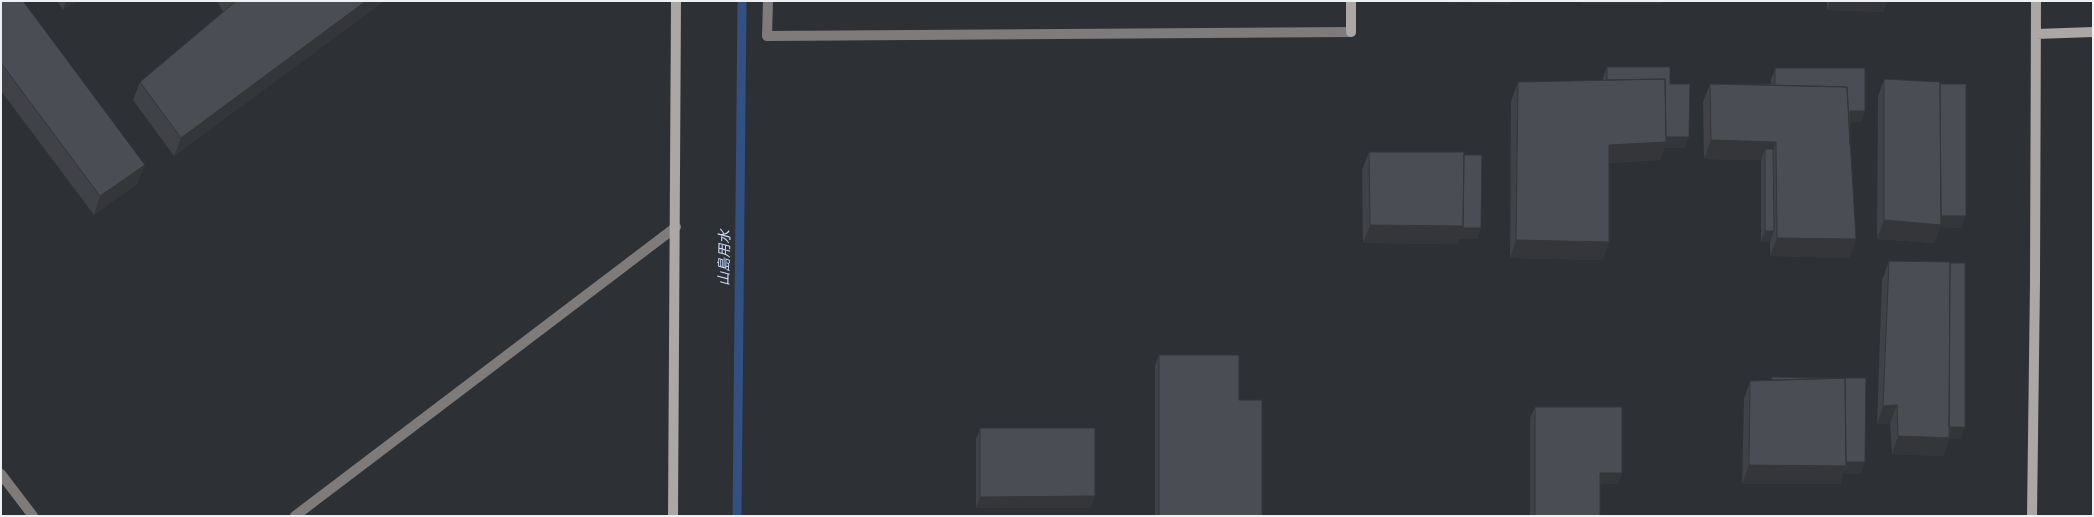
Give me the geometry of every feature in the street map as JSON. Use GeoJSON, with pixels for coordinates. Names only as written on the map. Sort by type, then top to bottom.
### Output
{"type":"FeatureCollection","features":[{"type":"Feature","properties":{"kind":"street"},"geometry":{"type":"LineString","coordinates":[[673,516],[676,1]]}},
{"type":"Feature","properties":{"kind":"street"},"geometry":{"type":"LineString","coordinates":[[768,1],[768,36],[1351,32],[1352,1]]}},
{"type":"Feature","properties":{"kind":"street"},"geometry":{"type":"LineString","coordinates":[[2032,516],[2036,1]]}},
{"type":"Feature","properties":{"kind":"street"},"geometry":{"type":"LineString","coordinates":[[2036,34],[2093,32]]}},
{"type":"Feature","properties":{"kind":"street"},"geometry":{"type":"LineString","coordinates":[[295,516],[676,227]]}},
{"type":"Feature","properties":{"kind":"street"},"geometry":{"type":"LineString","coordinates":[[1,474],[32,516]]}},
{"type":"Feature","properties":{"kind":"building"},"geometry":{"type":"Polygon","coordinates":[[[1,1],[23,1],[145,165],[100,196],[1,63],[1,1]]]}},
{"type":"Feature","properties":{"kind":"building"},"geometry":{"type":"Polygon","coordinates":[[[235,1],[366,1],[181,138],[140,82],[235,1]]]}},
{"type":"Feature","properties":{"kind":"building"},"geometry":{"type":"Polygon","coordinates":[[[1607,67],[1670,67],[1670,84],[1690,84],[1689,137],[1666,137],[1665,79],[1607,80],[1607,67]]]}},
{"type":"Feature","properties":{"kind":"building"},"geometry":{"type":"Polygon","coordinates":[[[1775,68],[1865,68],[1865,111],[1850,111],[1850,145],[1847,87],[1732,84],[1775,84],[1775,68]]]}},
{"type":"Feature","properties":{"kind":"building"},"geometry":{"type":"Polygon","coordinates":[[[1665,79],[1666,142],[1609,145],[1609,242],[1516,240],[1518,82],[1665,79]]]}},
{"type":"Feature","properties":{"kind":"building"},"geometry":{"type":"Polygon","coordinates":[[[1884,79],[1940,82],[1941,225],[1884,220],[1884,79]]]}},
{"type":"Feature","properties":{"kind":"building"},"geometry":{"type":"Polygon","coordinates":[[[1710,84],[1847,87],[1856,239],[1777,238],[1776,142],[1711,140],[1710,84]]]}},
{"type":"Feature","properties":{"kind":"building"},"geometry":{"type":"Polygon","coordinates":[[[1940,84],[1966,84],[1966,216],[1941,216],[1940,84]]]}},
{"type":"Feature","properties":{"kind":"building"},"geometry":{"type":"Polygon","coordinates":[[[1765,149],[1773,149],[1774,231],[1765,231],[1765,149]]]}},
{"type":"Feature","properties":{"kind":"building"},"geometry":{"type":"Polygon","coordinates":[[[1369,152],[1464,152],[1463,226],[1370,225],[1369,152]]]}},
{"type":"Feature","properties":{"kind":"building"},"geometry":{"type":"Polygon","coordinates":[[[1464,155],[1482,155],[1481,228],[1463,228],[1464,155]]]}},
{"type":"Feature","properties":{"kind":"building"},"geometry":{"type":"Polygon","coordinates":[[[1889,261],[1950,262],[1949,438],[1898,436],[1897,405],[1883,406],[1889,261]]]}},
{"type":"Feature","properties":{"kind":"building"},"geometry":{"type":"Polygon","coordinates":[[[1950,263],[1965,263],[1965,427],[1949,427],[1950,263]]]}},
{"type":"Feature","properties":{"kind":"building"},"geometry":{"type":"Polygon","coordinates":[[[1159,355],[1239,355],[1239,400],[1262,400],[1262,516],[1159,516],[1159,355]]]}},
{"type":"Feature","properties":{"kind":"building"},"geometry":{"type":"Polygon","coordinates":[[[1772,377],[1844,378],[1772,380],[1772,377]]]}},
{"type":"Feature","properties":{"kind":"building"},"geometry":{"type":"Polygon","coordinates":[[[1845,378],[1846,466],[1749,465],[1750,381],[1845,378]]]}},
{"type":"Feature","properties":{"kind":"building"},"geometry":{"type":"Polygon","coordinates":[[[1845,378],[1866,378],[1865,462],[1846,462],[1845,378]]]}},
{"type":"Feature","properties":{"kind":"building"},"geometry":{"type":"Polygon","coordinates":[[[1535,407],[1622,407],[1622,473],[1600,473],[1600,516],[1535,516],[1535,407]]]}},
{"type":"Feature","properties":{"kind":"building"},"geometry":{"type":"Polygon","coordinates":[[[980,428],[1095,428],[1095,496],[980,497],[980,428]]]}},
{"type":"Feature","properties":{"kind":"waterway","name":"山島用水"},"geometry":{"type":"LineString","coordinates":[[737,516],[742,1]]}}]}
